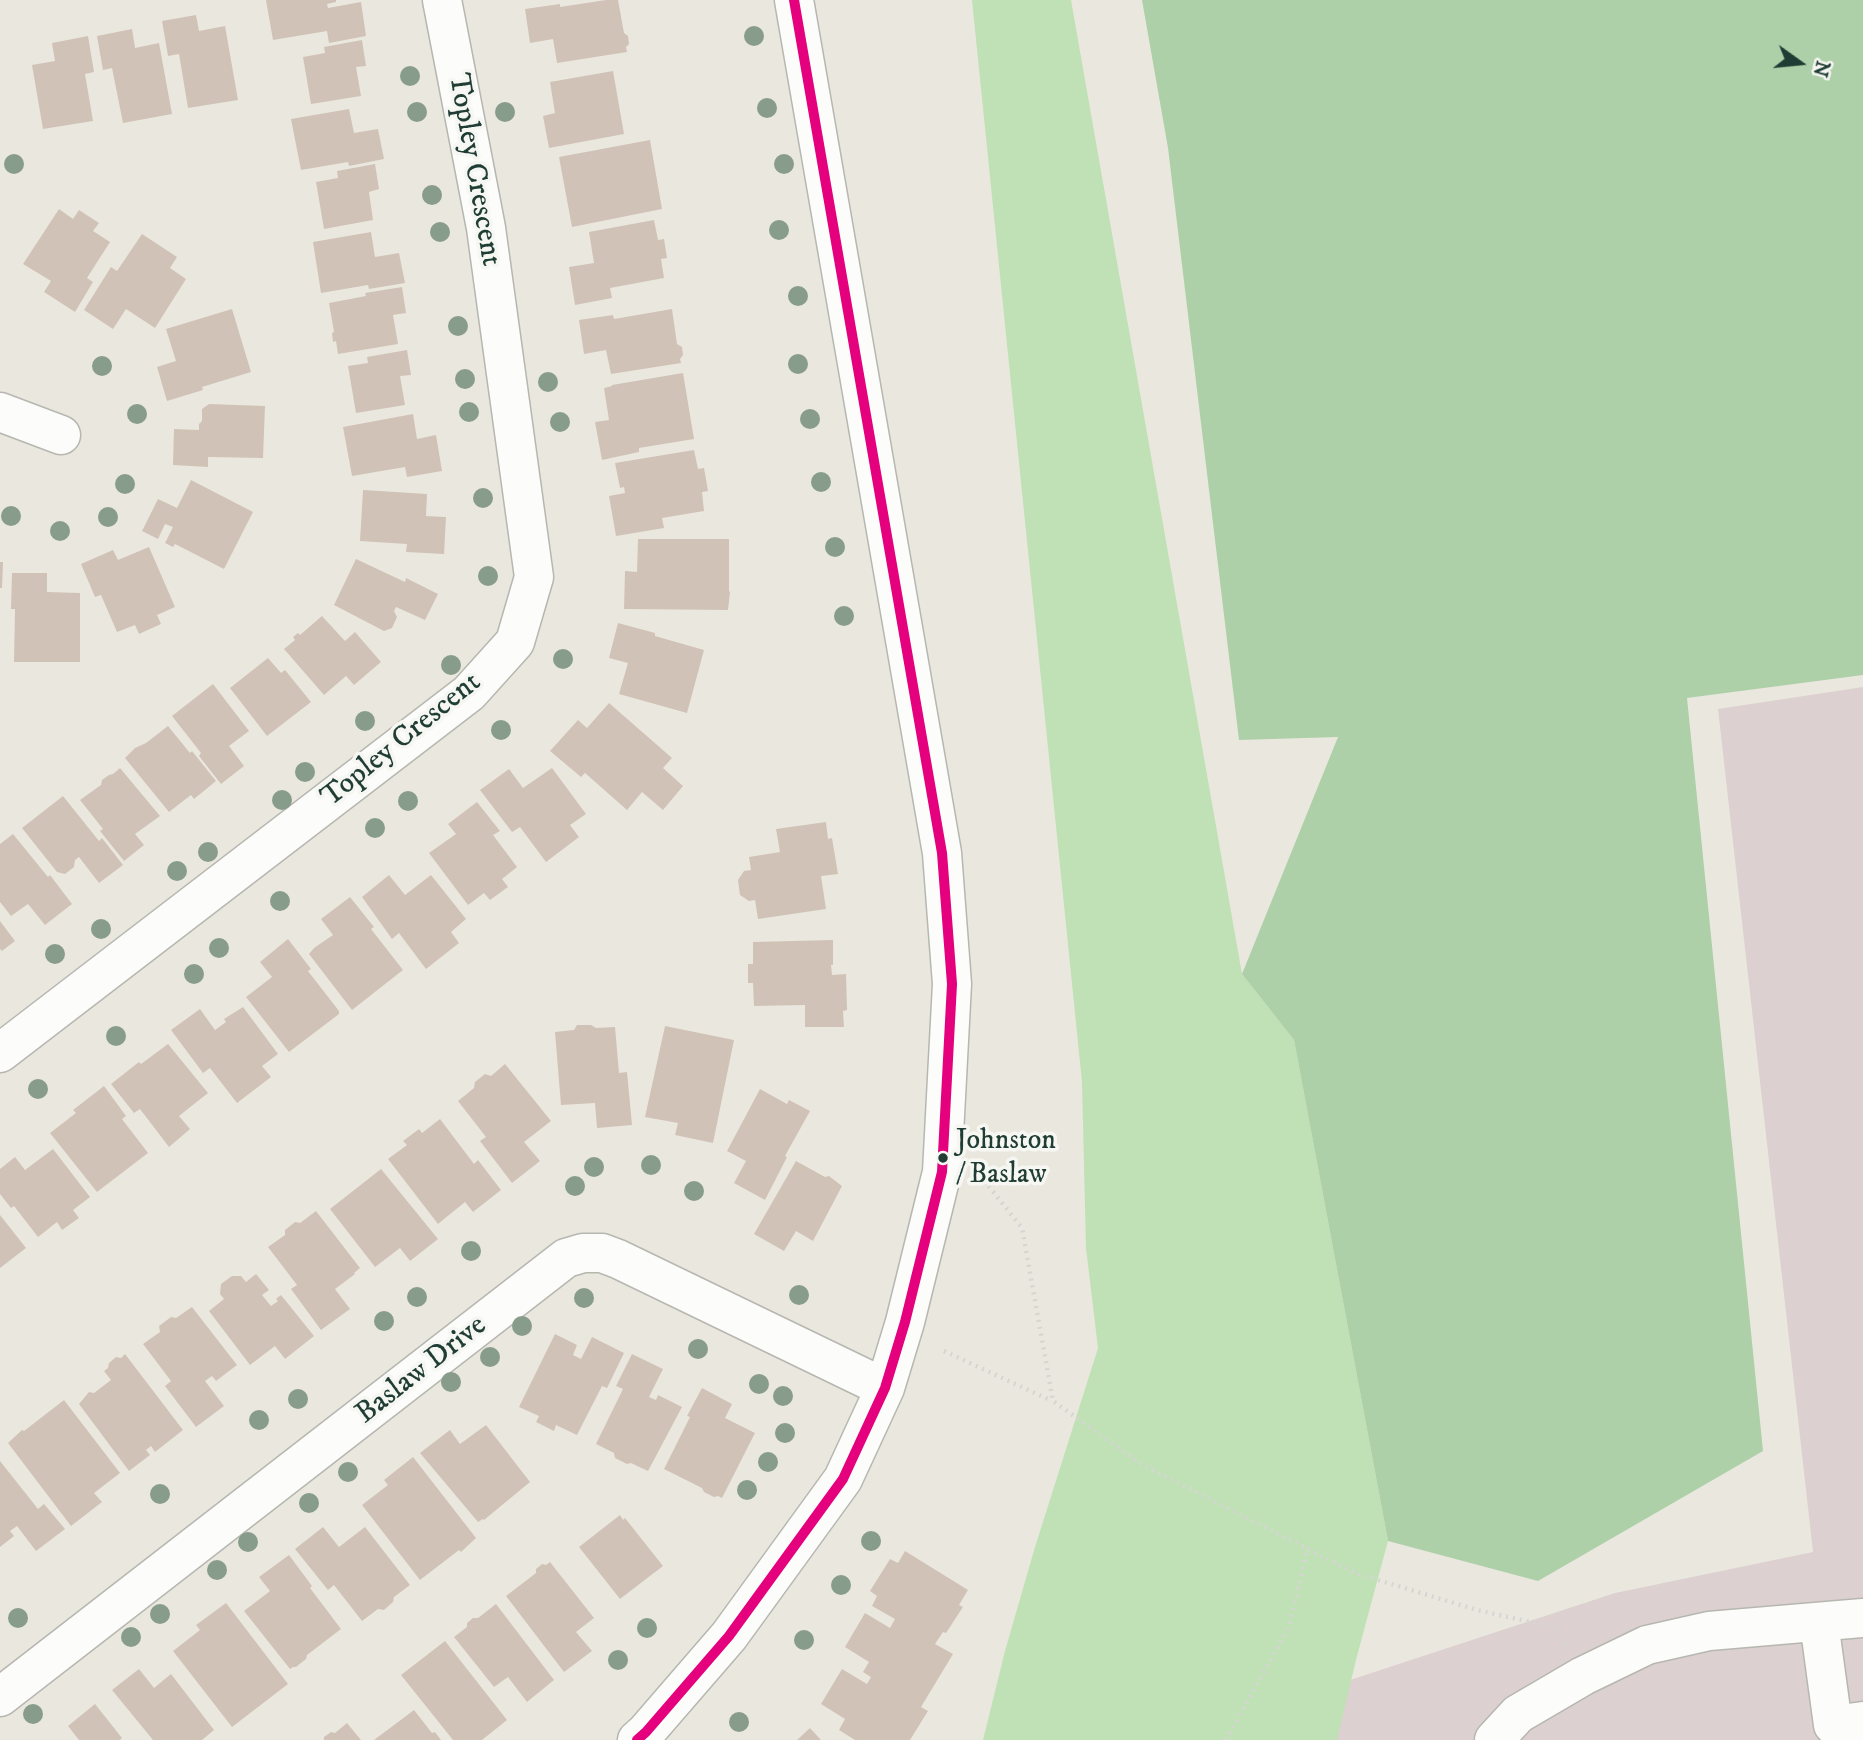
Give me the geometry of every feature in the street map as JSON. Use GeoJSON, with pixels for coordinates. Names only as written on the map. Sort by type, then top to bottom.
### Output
{"type":"FeatureCollection","features":[{"type":"Feature","properties":{"kind":"street","name":"Topley Crescent"},"geometry":{"type":"LineString","coordinates":[[0,1053],[469,693],[515,642],[534,577],[485,228],[442,0]]}},
{"type":"Feature","properties":{"kind":"street"},"geometry":{"type":"LineString","coordinates":[[637,1740],[729,1636],[843,1479],[885,1388],[905,1322],[942,1172],[952,984],[942,853],[794,0]]}},
{"type":"Feature","properties":{"kind":"street"},"geometry":{"type":"LineString","coordinates":[[0,412],[61,435]]}},
{"type":"Feature","properties":{"kind":"street","name":"Baslaw Drive"},"geometry":{"type":"LineString","coordinates":[[0,1697],[566,1258],[583,1253],[602,1253],[618,1259],[885,1388]]}},
{"type":"Feature","properties":{"kind":"street"},"geometry":{"type":"LineString","coordinates":[[1494,1740],[1518,1714],[1583,1676],[1647,1645],[1709,1631],[1863,1618]]}},
{"type":"Feature","properties":{"kind":"street"},"geometry":{"type":"LineString","coordinates":[[1819,1622],[1833,1725],[1863,1721]]}},
{"type":"Feature","properties":{"kind":"path"},"geometry":{"type":"LineString","coordinates":[[942,1172],[987,1184],[1022,1228],[1053,1401]]}},
{"type":"Feature","properties":{"kind":"path"},"geometry":{"type":"LineString","coordinates":[[944,1351],[1053,1401],[1141,1464],[1355,1573],[1477,1610],[1557,1629],[1583,1676]]}},
{"type":"Feature","properties":{"kind":"path"},"geometry":{"type":"LineString","coordinates":[[1226,1740],[1289,1627],[1308,1548]]}},
{"type":"Feature","properties":{"kind":"shaded area"},"geometry":{"type":"Polygon","coordinates":[[[1863,687],[1863,1740],[1277,1740],[1280,1703],[1615,1593],[1813,1552],[1718,709],[1863,687]]]}},
{"type":"Feature","properties":{"kind":"green space"},"geometry":{"type":"Polygon","coordinates":[[[972,0],[1071,0],[1242,974],[1294,1040],[1388,1541],[1337,1740],[983,1740],[1035,1547],[1098,1348],[1086,1248],[1082,1082],[972,0]]]}},
{"type":"Feature","properties":{"kind":"green space"},"geometry":{"type":"Polygon","coordinates":[[[1142,0],[1863,0],[1863,675],[1687,698],[1763,1451],[1538,1581],[1388,1541],[1294,1040],[1242,974],[1338,737],[1239,740],[1168,148],[1142,0]]]}},
{"type":"Feature","properties":{"kind":"building"},"geometry":{"type":"Polygon","coordinates":[[[266,0],[336,0],[327,4],[328,8],[361,2],[366,36],[329,43],[327,31],[273,40],[266,0]]]}},
{"type":"Feature","properties":{"kind":"building"},"geometry":{"type":"Polygon","coordinates":[[[618,0],[624,33],[628,36],[627,52],[557,63],[553,39],[530,43],[525,9],[618,0]]]}},
{"type":"Feature","properties":{"kind":"building"},"geometry":{"type":"Polygon","coordinates":[[[196,15],[199,31],[225,26],[238,100],[188,108],[179,54],[168,56],[162,21],[196,15]]]}},
{"type":"Feature","properties":{"kind":"building"},"geometry":{"type":"Polygon","coordinates":[[[132,29],[135,48],[159,43],[172,114],[123,123],[112,68],[103,70],[97,36],[132,29]]]}},
{"type":"Feature","properties":{"kind":"building"},"geometry":{"type":"Polygon","coordinates":[[[88,36],[94,72],[85,74],[93,121],[43,129],[32,65],[55,61],[52,43],[88,36]]]}},
{"type":"Feature","properties":{"kind":"building"},"geometry":{"type":"Polygon","coordinates":[[[362,40],[366,66],[356,67],[361,96],[311,104],[303,57],[325,53],[324,47],[362,40]]]}},
{"type":"Feature","properties":{"kind":"building"},"geometry":{"type":"Polygon","coordinates":[[[613,71],[624,134],[549,148],[543,116],[555,113],[550,82],[613,71]]]}},
{"type":"Feature","properties":{"kind":"building"},"geometry":{"type":"Polygon","coordinates":[[[349,109],[354,133],[378,129],[384,159],[349,166],[348,162],[301,170],[291,119],[349,109]]]}},
{"type":"Feature","properties":{"kind":"building"},"geometry":{"type":"Polygon","coordinates":[[[650,140],[662,209],[572,227],[559,157],[650,140]]]}},
{"type":"Feature","properties":{"kind":"building"},"geometry":{"type":"Polygon","coordinates":[[[375,164],[379,189],[369,192],[373,220],[324,229],[316,182],[338,178],[337,171],[375,164]]]}},
{"type":"Feature","properties":{"kind":"building"},"geometry":{"type":"Polygon","coordinates":[[[59,209],[73,219],[79,210],[99,223],[93,231],[110,242],[87,278],[93,282],[75,312],[44,292],[51,281],[23,264],[59,209]]]}},
{"type":"Feature","properties":{"kind":"building"},"geometry":{"type":"Polygon","coordinates":[[[654,220],[658,240],[664,239],[667,258],[661,259],[664,278],[610,288],[612,298],[575,305],[569,267],[594,263],[589,232],[654,220]]]}},
{"type":"Feature","properties":{"kind":"building"},"geometry":{"type":"Polygon","coordinates":[[[371,232],[375,257],[399,253],[405,283],[369,289],[368,285],[321,293],[313,242],[371,232]]]}},
{"type":"Feature","properties":{"kind":"building"},"geometry":{"type":"Polygon","coordinates":[[[142,234],[177,257],[170,268],[186,279],[155,328],[126,309],[113,329],[84,310],[111,267],[117,271],[142,234]]]}},
{"type":"Feature","properties":{"kind":"building"},"geometry":{"type":"Polygon","coordinates":[[[402,287],[406,313],[393,315],[398,344],[338,354],[336,341],[333,342],[329,303],[402,287]]]}},
{"type":"Feature","properties":{"kind":"building"},"geometry":{"type":"Polygon","coordinates":[[[232,309],[251,372],[167,401],[157,367],[176,361],[166,329],[232,309]]]}},
{"type":"Feature","properties":{"kind":"building"},"geometry":{"type":"Polygon","coordinates":[[[672,309],[677,344],[682,347],[681,363],[611,374],[606,350],[584,354],[579,320],[613,315],[614,319],[672,309]]]}},
{"type":"Feature","properties":{"kind":"building"},"geometry":{"type":"Polygon","coordinates":[[[407,350],[411,375],[400,376],[405,405],[356,413],[348,366],[368,363],[367,357],[407,350]]]}},
{"type":"Feature","properties":{"kind":"building"},"geometry":{"type":"Polygon","coordinates":[[[683,373],[694,439],[639,448],[639,452],[602,460],[595,422],[609,420],[604,388],[683,373]]]}},
{"type":"Feature","properties":{"kind":"building"},"geometry":{"type":"Polygon","coordinates":[[[209,404],[265,406],[263,458],[208,457],[208,467],[173,465],[174,429],[199,430],[202,409],[209,404]]]}},
{"type":"Feature","properties":{"kind":"building"},"geometry":{"type":"Polygon","coordinates":[[[413,414],[417,439],[436,435],[442,471],[407,477],[405,467],[352,476],[343,427],[413,414]]]}},
{"type":"Feature","properties":{"kind":"building"},"geometry":{"type":"Polygon","coordinates":[[[694,450],[698,469],[704,468],[708,491],[702,492],[704,511],[662,518],[664,528],[616,536],[609,496],[625,493],[624,487],[620,488],[615,463],[694,450]]]}},
{"type":"Feature","properties":{"kind":"building"},"geometry":{"type":"Polygon","coordinates":[[[191,480],[253,512],[224,569],[175,544],[173,547],[165,543],[173,527],[165,524],[158,539],[142,531],[158,499],[177,508],[191,480]]]}},
{"type":"Feature","properties":{"kind":"building"},"geometry":{"type":"Polygon","coordinates":[[[363,490],[427,494],[426,516],[446,517],[444,554],[406,552],[407,544],[360,541],[363,490]]]}},
{"type":"Feature","properties":{"kind":"building"},"geometry":{"type":"Polygon","coordinates":[[[638,539],[729,539],[728,610],[624,609],[625,571],[637,572],[638,539]]]}},
{"type":"Feature","properties":{"kind":"building"},"geometry":{"type":"Polygon","coordinates":[[[149,547],[175,607],[157,615],[161,624],[139,634],[135,625],[117,632],[101,595],[95,597],[81,564],[113,550],[118,560],[149,547]]]}},
{"type":"Feature","properties":{"kind":"building"},"geometry":{"type":"Polygon","coordinates":[[[356,559],[405,582],[406,578],[438,594],[425,620],[396,607],[394,611],[397,617],[392,628],[384,631],[334,605],[356,559]]]}},
{"type":"Feature","properties":{"kind":"building"},"geometry":{"type":"Polygon","coordinates":[[[0,562],[3,562],[2,588],[0,588],[0,562]]]}},
{"type":"Feature","properties":{"kind":"building"},"geometry":{"type":"Polygon","coordinates":[[[12,573],[47,573],[47,592],[80,593],[80,662],[14,662],[15,609],[11,609],[12,573]]]}},
{"type":"Feature","properties":{"kind":"building"},"geometry":{"type":"Polygon","coordinates":[[[322,616],[345,641],[355,632],[381,662],[354,685],[346,676],[324,695],[284,649],[295,640],[293,637],[298,633],[300,635],[322,616]]]}},
{"type":"Feature","properties":{"kind":"building"},"geometry":{"type":"Polygon","coordinates":[[[618,623],[704,650],[687,713],[619,694],[628,663],[609,658],[618,623]]]}},
{"type":"Feature","properties":{"kind":"building"},"geometry":{"type":"Polygon","coordinates":[[[268,658],[281,673],[285,670],[311,702],[267,736],[230,688],[268,658]]]}},
{"type":"Feature","properties":{"kind":"building"},"geometry":{"type":"Polygon","coordinates":[[[213,684],[249,731],[229,746],[244,766],[221,784],[172,716],[213,684]]]}},
{"type":"Feature","properties":{"kind":"building"},"geometry":{"type":"Polygon","coordinates":[[[609,703],[672,758],[663,768],[683,786],[663,810],[642,792],[627,810],[585,773],[581,777],[550,751],[578,720],[587,728],[609,703]]]}},
{"type":"Feature","properties":{"kind":"building"},"geometry":{"type":"Polygon","coordinates":[[[168,726],[216,781],[194,799],[191,795],[169,812],[125,758],[168,726]]]}},
{"type":"Feature","properties":{"kind":"building"},"geometry":{"type":"Polygon","coordinates":[[[120,768],[160,816],[135,834],[144,845],[124,861],[80,800],[120,768]]]}},
{"type":"Feature","properties":{"kind":"building"},"geometry":{"type":"Polygon","coordinates":[[[552,768],[586,814],[570,825],[579,837],[546,862],[520,827],[512,832],[480,790],[509,769],[523,788],[552,768]]]}},
{"type":"Feature","properties":{"kind":"building"},"geometry":{"type":"Polygon","coordinates":[[[63,796],[99,841],[102,838],[123,865],[99,883],[79,857],[75,860],[74,867],[65,874],[57,872],[22,828],[63,796]]]}},
{"type":"Feature","properties":{"kind":"building"},"geometry":{"type":"Polygon","coordinates":[[[477,802],[500,831],[493,835],[517,867],[502,879],[508,887],[490,900],[484,893],[468,905],[429,853],[456,834],[448,824],[477,802]]]}},
{"type":"Feature","properties":{"kind":"building"},"geometry":{"type":"Polygon","coordinates":[[[826,822],[828,839],[832,838],[838,874],[821,876],[826,909],[758,919],[755,900],[749,901],[740,895],[738,880],[744,871],[751,870],[749,857],[780,852],[776,829],[826,822]]]}},
{"type":"Feature","properties":{"kind":"building"},"geometry":{"type":"Polygon","coordinates":[[[13,834],[72,904],[45,925],[28,904],[11,916],[0,902],[0,844],[13,834]]]}},
{"type":"Feature","properties":{"kind":"building"},"geometry":{"type":"Polygon","coordinates":[[[389,875],[405,895],[431,875],[466,919],[451,932],[459,943],[426,969],[399,933],[392,939],[362,897],[389,875]]]}},
{"type":"Feature","properties":{"kind":"building"},"geometry":{"type":"Polygon","coordinates":[[[350,897],[403,970],[352,1010],[309,954],[333,935],[321,919],[350,897]]]}},
{"type":"Feature","properties":{"kind":"building"},"geometry":{"type":"Polygon","coordinates":[[[0,921],[15,941],[2,951],[0,949],[0,921]]]}},
{"type":"Feature","properties":{"kind":"building"},"geometry":{"type":"Polygon","coordinates":[[[288,939],[311,969],[308,971],[339,1011],[339,1014],[289,1052],[246,997],[272,977],[260,962],[288,939]]]}},
{"type":"Feature","properties":{"kind":"building"},"geometry":{"type":"Polygon","coordinates":[[[833,940],[832,975],[846,974],[847,1010],[843,1011],[844,1027],[805,1027],[805,1005],[754,1006],[753,983],[748,983],[748,964],[753,964],[753,942],[833,940]]]}},
{"type":"Feature","properties":{"kind":"building"},"geometry":{"type":"Polygon","coordinates":[[[243,1007],[278,1054],[262,1066],[271,1077],[237,1103],[210,1068],[203,1073],[171,1030],[200,1009],[215,1030],[226,1022],[224,1019],[243,1007]]]}},
{"type":"Feature","properties":{"kind":"building"},"geometry":{"type":"Polygon","coordinates":[[[577,1025],[615,1027],[619,1073],[627,1072],[632,1125],[597,1128],[595,1103],[561,1105],[555,1032],[574,1030],[577,1025]]]}},
{"type":"Feature","properties":{"kind":"building"},"geometry":{"type":"Polygon","coordinates":[[[665,1026],[734,1040],[713,1143],[675,1135],[678,1123],[645,1117],[665,1026]]]}},
{"type":"Feature","properties":{"kind":"building"},"geometry":{"type":"Polygon","coordinates":[[[168,1044],[208,1093],[179,1116],[190,1129],[169,1147],[140,1109],[134,1113],[111,1084],[168,1044]]]}},
{"type":"Feature","properties":{"kind":"building"},"geometry":{"type":"Polygon","coordinates":[[[505,1064],[551,1121],[524,1142],[540,1161],[512,1183],[480,1141],[486,1137],[458,1101],[474,1088],[475,1082],[485,1074],[491,1076],[505,1064]]]}},
{"type":"Feature","properties":{"kind":"building"},"geometry":{"type":"Polygon","coordinates":[[[104,1086],[126,1116],[122,1119],[148,1153],[97,1192],[50,1133],[76,1113],[73,1110],[104,1086]]]}},
{"type":"Feature","properties":{"kind":"building"},"geometry":{"type":"Polygon","coordinates":[[[760,1089],[787,1104],[789,1100],[810,1111],[765,1200],[734,1183],[746,1161],[727,1151],[760,1089]]]}},
{"type":"Feature","properties":{"kind":"building"},"geometry":{"type":"Polygon","coordinates":[[[440,1119],[474,1164],[478,1160],[501,1190],[473,1212],[465,1202],[438,1224],[388,1159],[407,1145],[403,1141],[419,1129],[422,1133],[440,1119]]]}},
{"type":"Feature","properties":{"kind":"building"},"geometry":{"type":"Polygon","coordinates":[[[53,1149],[90,1197],[73,1210],[79,1218],[62,1230],[57,1222],[38,1237],[14,1206],[11,1208],[0,1194],[0,1169],[15,1157],[25,1170],[53,1149]]]}},
{"type":"Feature","properties":{"kind":"building"},"geometry":{"type":"Polygon","coordinates":[[[796,1161],[825,1177],[829,1176],[842,1186],[813,1241],[796,1231],[784,1251],[754,1234],[796,1161]]]}},
{"type":"Feature","properties":{"kind":"building"},"geometry":{"type":"Polygon","coordinates":[[[381,1169],[438,1239],[410,1261],[400,1248],[375,1267],[330,1209],[381,1169]]]}},
{"type":"Feature","properties":{"kind":"building"},"geometry":{"type":"Polygon","coordinates":[[[316,1211],[360,1268],[335,1289],[350,1309],[321,1330],[291,1289],[297,1285],[268,1247],[285,1235],[285,1230],[295,1222],[300,1223],[316,1211]]]}},
{"type":"Feature","properties":{"kind":"building"},"geometry":{"type":"Polygon","coordinates":[[[0,1215],[26,1248],[0,1268],[0,1215]]]}},
{"type":"Feature","properties":{"kind":"building"},"geometry":{"type":"Polygon","coordinates":[[[256,1274],[269,1290],[262,1295],[271,1306],[281,1295],[314,1336],[285,1359],[275,1346],[250,1365],[209,1311],[224,1299],[220,1294],[221,1284],[232,1276],[241,1276],[246,1282],[256,1274]]]}},
{"type":"Feature","properties":{"kind":"building"},"geometry":{"type":"Polygon","coordinates":[[[192,1307],[237,1365],[216,1381],[212,1376],[205,1381],[224,1406],[196,1427],[165,1386],[171,1381],[143,1344],[160,1332],[159,1326],[192,1307]]]}},
{"type":"Feature","properties":{"kind":"building"},"geometry":{"type":"Polygon","coordinates":[[[555,1334],[577,1345],[573,1355],[581,1359],[592,1337],[624,1353],[607,1388],[602,1386],[577,1435],[556,1425],[554,1431],[536,1422],[539,1416],[519,1407],[555,1334]]]}},
{"type":"Feature","properties":{"kind":"building"},"geometry":{"type":"Polygon","coordinates":[[[125,1354],[183,1430],[155,1452],[151,1446],[146,1450],[150,1455],[129,1471],[79,1404],[89,1392],[94,1393],[111,1380],[104,1371],[116,1357],[121,1358],[125,1354]]]}},
{"type":"Feature","properties":{"kind":"building"},"geometry":{"type":"Polygon","coordinates":[[[632,1354],[663,1369],[649,1397],[656,1400],[658,1395],[682,1407],[648,1471],[615,1458],[614,1453],[596,1444],[623,1389],[616,1386],[632,1354]]]}},
{"type":"Feature","properties":{"kind":"building"},"geometry":{"type":"Polygon","coordinates":[[[702,1388],[732,1404],[725,1418],[755,1433],[722,1498],[704,1492],[702,1488],[664,1469],[702,1388]]]}},
{"type":"Feature","properties":{"kind":"building"},"geometry":{"type":"Polygon","coordinates":[[[64,1400],[120,1473],[94,1493],[102,1502],[71,1526],[8,1443],[64,1400]]]}},
{"type":"Feature","properties":{"kind":"building"},"geometry":{"type":"Polygon","coordinates":[[[486,1425],[530,1482],[478,1522],[420,1453],[450,1430],[460,1444],[486,1425]]]}},
{"type":"Feature","properties":{"kind":"building"},"geometry":{"type":"Polygon","coordinates":[[[413,1457],[476,1538],[461,1552],[459,1550],[420,1580],[362,1505],[388,1485],[384,1480],[413,1457]]]}},
{"type":"Feature","properties":{"kind":"building"},"geometry":{"type":"Polygon","coordinates":[[[0,1461],[38,1509],[44,1504],[65,1529],[36,1551],[17,1526],[10,1531],[14,1536],[0,1547],[0,1461]]]}},
{"type":"Feature","properties":{"kind":"building"},"geometry":{"type":"Polygon","coordinates":[[[620,1515],[663,1566],[620,1599],[579,1547],[620,1515]]]}},
{"type":"Feature","properties":{"kind":"building"},"geometry":{"type":"Polygon","coordinates":[[[323,1527],[339,1547],[365,1527],[410,1585],[394,1597],[393,1602],[384,1610],[378,1609],[362,1621],[334,1585],[328,1590],[295,1549],[323,1527]]]}},
{"type":"Feature","properties":{"kind":"building"},"geometry":{"type":"Polygon","coordinates":[[[905,1551],[968,1590],[959,1605],[963,1607],[946,1633],[943,1632],[935,1644],[953,1654],[921,1707],[928,1711],[910,1740],[855,1740],[839,1730],[845,1719],[821,1704],[842,1669],[867,1684],[871,1677],[863,1672],[869,1662],[845,1647],[865,1613],[890,1628],[895,1619],[872,1606],[877,1596],[870,1591],[890,1559],[898,1563],[905,1551]]]}},
{"type":"Feature","properties":{"kind":"building"},"geometry":{"type":"Polygon","coordinates":[[[289,1555],[341,1629],[296,1667],[290,1669],[244,1611],[270,1591],[259,1577],[289,1555]]]}},
{"type":"Feature","properties":{"kind":"building"},"geometry":{"type":"Polygon","coordinates":[[[550,1562],[594,1618],[576,1632],[592,1651],[564,1672],[506,1596],[536,1573],[536,1569],[542,1564],[550,1562]]]}},
{"type":"Feature","properties":{"kind":"building"},"geometry":{"type":"Polygon","coordinates":[[[226,1603],[288,1684],[232,1727],[173,1651],[200,1630],[196,1625],[226,1603]]]}},
{"type":"Feature","properties":{"kind":"building"},"geometry":{"type":"Polygon","coordinates":[[[496,1604],[554,1680],[527,1702],[508,1677],[494,1687],[454,1637],[467,1627],[467,1623],[473,1618],[478,1618],[496,1604]]]}},
{"type":"Feature","properties":{"kind":"building"},"geometry":{"type":"Polygon","coordinates":[[[445,1641],[507,1720],[482,1740],[453,1740],[401,1675],[445,1641]]]}},
{"type":"Feature","properties":{"kind":"building"},"geometry":{"type":"Polygon","coordinates":[[[139,1669],[154,1688],[171,1674],[214,1730],[202,1740],[153,1740],[112,1690],[139,1669]]]}},
{"type":"Feature","properties":{"kind":"building"},"geometry":{"type":"Polygon","coordinates":[[[95,1704],[122,1738],[120,1740],[79,1740],[68,1726],[95,1704]]]}},
{"type":"Feature","properties":{"kind":"building"},"geometry":{"type":"Polygon","coordinates":[[[414,1710],[441,1740],[374,1740],[414,1710]]]}},
{"type":"Feature","properties":{"kind":"building"},"geometry":{"type":"Polygon","coordinates":[[[347,1723],[361,1740],[324,1740],[324,1737],[331,1732],[335,1733],[347,1723]]]}},
{"type":"Feature","properties":{"kind":"building"},"geometry":{"type":"Polygon","coordinates":[[[810,1728],[821,1740],[797,1740],[810,1728]]]}},
{"type":"Feature","properties":{"kind":"transit line"},"geometry":{"type":"LineString","coordinates":[[637,1740],[729,1636],[843,1479],[885,1388],[905,1322],[942,1172],[952,984],[942,853],[794,0]]}},
{"type":"Feature","properties":{"kind":"place","name":"Johnston / Baslaw"},"geometry":{"type":"Point","coordinates":[943,1158]}}]}
